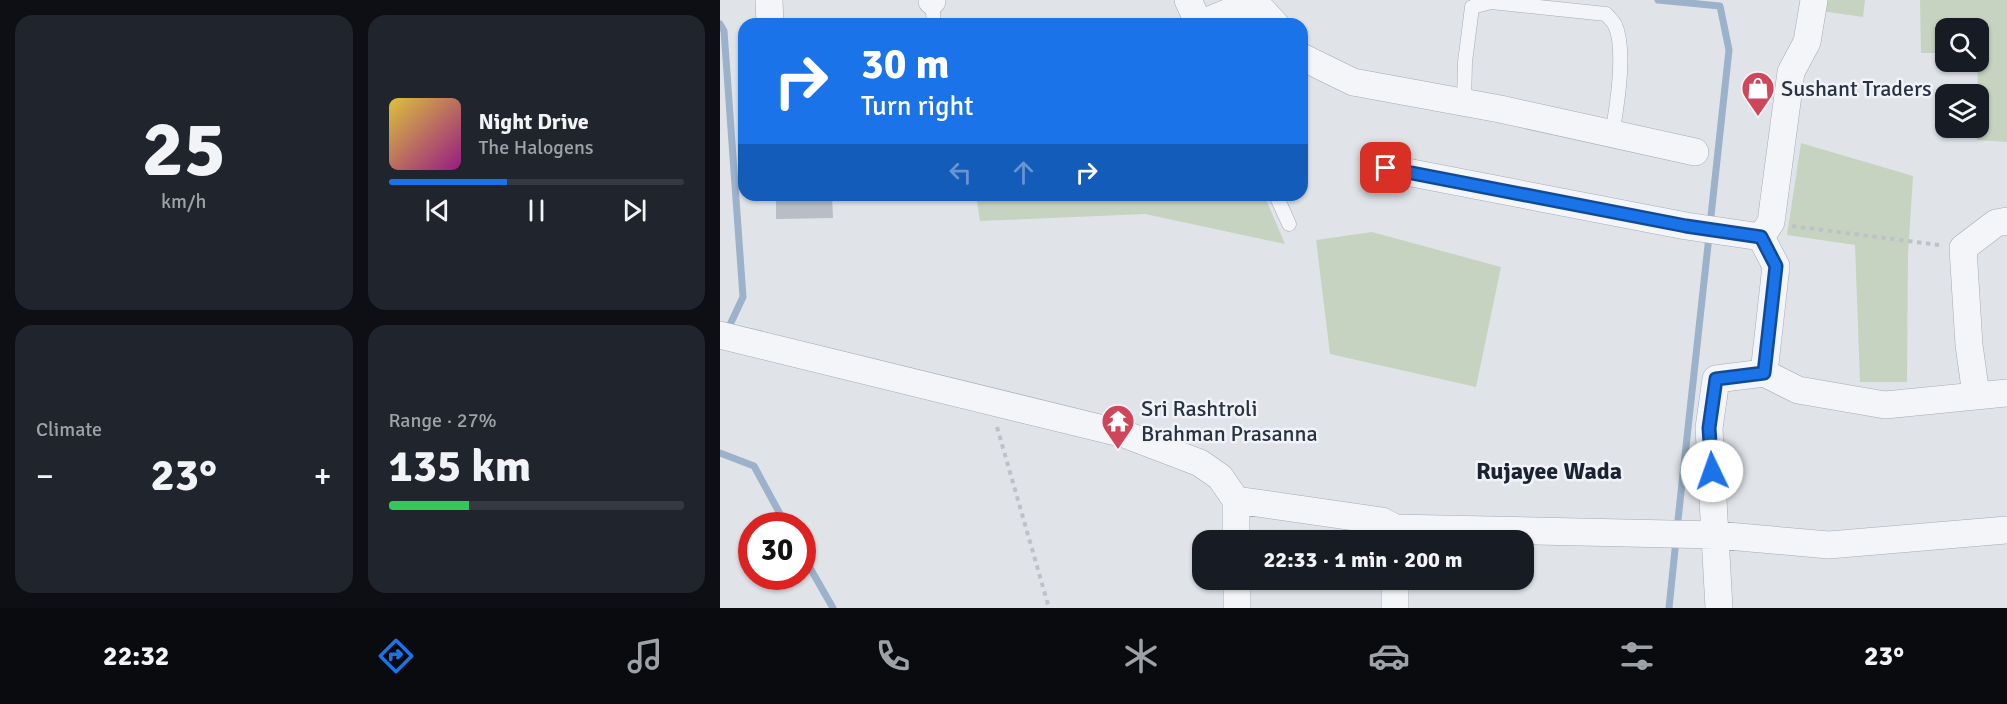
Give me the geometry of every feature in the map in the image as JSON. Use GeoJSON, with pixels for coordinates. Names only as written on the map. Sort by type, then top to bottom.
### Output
{"type":"FeatureCollection","features":[{"type":"Feature","properties":{"kind":"street"},"geometry":{"type":"LineString","coordinates":[[769,0],[770,18]]}},
{"type":"Feature","properties":{"kind":"street"},"geometry":{"type":"LineString","coordinates":[[1188,0],[1196,18]]}},
{"type":"Feature","properties":{"kind":"street"},"geometry":{"type":"LineString","coordinates":[[1764,373],[1776,266],[1766,230],[1791,72],[1808,42],[1814,0]]}},
{"type":"Feature","properties":{"kind":"street"},"geometry":{"type":"LineString","coordinates":[[1214,18],[1246,5],[1263,11],[1269,18]]}},
{"type":"Feature","properties":{"kind":"street"},"geometry":{"type":"LineString","coordinates":[[1308,60],[1353,82],[1695,152]]}},
{"type":"Feature","properties":{"kind":"street"},"geometry":{"type":"LineString","coordinates":[[1386,168],[1686,226],[1766,230]]}},
{"type":"Feature","properties":{"kind":"street"},"geometry":{"type":"LineString","coordinates":[[1976,395],[1969,345],[1963,248],[1996,223],[2007,221]]}},
{"type":"Feature","properties":{"kind":"street"},"geometry":{"type":"LineString","coordinates":[[720,335],[1124,434],[1200,463],[1220,477],[1236,501],[1236,530]]}},
{"type":"Feature","properties":{"kind":"street"},"geometry":{"type":"LineString","coordinates":[[1719,608],[1709,428],[1716,379],[1764,373],[1798,390],[1885,405],[2007,393]]}},
{"type":"Feature","properties":{"kind":"street"},"geometry":{"type":"LineString","coordinates":[[1236,501],[1382,520],[1391,530]]}},
{"type":"Feature","properties":{"kind":"street"},"geometry":{"type":"LineString","coordinates":[[1534,534],[1716,535],[1829,545],[2007,530]]}},
{"type":"Feature","properties":{"kind":"street"},"geometry":{"type":"LineString","coordinates":[[1237,590],[1237,608]]}},
{"type":"Feature","properties":{"kind":"street"},"geometry":{"type":"LineString","coordinates":[[1395,590],[1395,608]]}},
{"type":"Feature","properties":{"kind":"lane"},"geometry":{"type":"LineString","coordinates":[[1464,103],[1472,7],[1491,2],[1606,14],[1614,23],[1619,41],[1617,108],[1612,134]]}},
{"type":"Feature","properties":{"kind":"lane"},"geometry":{"type":"LineString","coordinates":[[1279,201],[1289,224]]}},
{"type":"Feature","properties":{"kind":"path"},"geometry":{"type":"LineString","coordinates":[[1766,230],[1810,230],[1963,248]]}},
{"type":"Feature","properties":{"kind":"path"},"geometry":{"type":"LineString","coordinates":[[989,400],[1049,608]]}},
{"type":"Feature","properties":{"kind":"green space"},"geometry":{"type":"Polygon","coordinates":[[[1823,0],[1865,0],[1863,17],[1821,11],[1823,0]]]}},
{"type":"Feature","properties":{"kind":"green space"},"geometry":{"type":"Polygon","coordinates":[[[1920,0],[2007,0],[2007,142],[1977,140],[1977,138],[1989,138],[1989,84],[1978,84],[1978,72],[1989,72],[1989,18],[1935,18],[1935,53],[1921,53],[1920,0]]]}},
{"type":"Feature","properties":{"kind":"green space"},"geometry":{"type":"Polygon","coordinates":[[[1801,143],[1913,176],[1908,255],[1907,382],[1860,382],[1855,245],[1787,235],[1801,143]]]}},
{"type":"Feature","properties":{"kind":"green space"},"geometry":{"type":"Polygon","coordinates":[[[977,201],[1267,201],[1285,244],[1145,214],[980,221],[977,201]]]}},
{"type":"Feature","properties":{"kind":"green space"},"geometry":{"type":"Polygon","coordinates":[[[1372,232],[1501,267],[1476,387],[1330,354],[1316,240],[1372,232]]]}},
{"type":"Feature","properties":{"kind":"building"},"geometry":{"type":"Polygon","coordinates":[[[776,201],[832,201],[833,218],[776,219],[776,201]]]}},
{"type":"Feature","properties":{"kind":"waterway"},"geometry":{"type":"LineString","coordinates":[[1658,0],[1720,6],[1729,50],[1710,225]]}},
{"type":"Feature","properties":{"kind":"waterway"},"geometry":{"type":"LineString","coordinates":[[720,24],[724,31],[743,297],[727,331]]}},
{"type":"Feature","properties":{"kind":"waterway"},"geometry":{"type":"LineString","coordinates":[[1677,529],[1709,236]]}},
{"type":"Feature","properties":{"kind":"waterway"},"geometry":{"type":"LineString","coordinates":[[720,453],[754,466],[779,512]]}},
{"type":"Feature","properties":{"kind":"waterway"},"geometry":{"type":"LineString","coordinates":[[1669,608],[1676,540]]}},
{"type":"Feature","properties":{"kind":"waterway"},"geometry":{"type":"LineString","coordinates":[[816,578],[833,608]]}},
{"type":"Feature","properties":{"kind":"place","name":"Sushant Traders"},"geometry":{"type":"Point","coordinates":[1758,117]}},
{"type":"Feature","properties":{"kind":"place","name":"Sri Rashtroli Brahman Prasanna"},"geometry":{"type":"Point","coordinates":[1118,450]}},
{"type":"Feature","properties":{"kind":"district","name":"Rujayee Wada"},"geometry":{"type":"Point","coordinates":[1549,471]}},
{"type":"Feature","properties":{"kind":"route"},"geometry":{"type":"LineString","coordinates":[[1386,168],[1686,226],[1761,237],[1776,266],[1764,373],[1716,379],[1709,428],[1712,471]]}}]}
